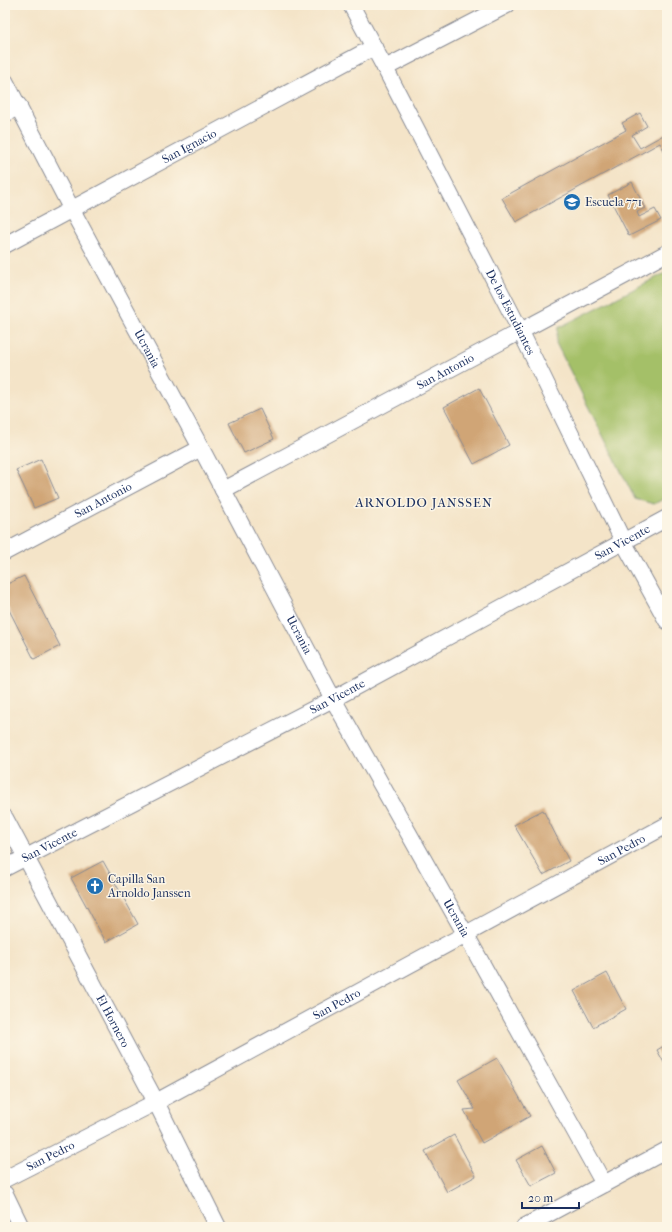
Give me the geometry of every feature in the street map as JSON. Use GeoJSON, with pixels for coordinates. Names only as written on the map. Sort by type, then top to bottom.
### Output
{"type":"FeatureCollection","features":[{"type":"Feature","properties":{"kind":"street","name":"De los Estudiantes"},"geometry":{"type":"LineString","coordinates":[[351,5],[520,330],[623,541],[667,621]]}},
{"type":"Feature","properties":{"kind":"street"},"geometry":{"type":"LineString","coordinates":[[385,68],[507,5]]}},
{"type":"Feature","properties":{"kind":"street","name":"San Ignacio"},"geometry":{"type":"LineString","coordinates":[[5,245],[374,47]]}},
{"type":"Feature","properties":{"kind":"street","name":"Ucrania"},"geometry":{"type":"LineString","coordinates":[[5,81],[72,210],[201,448],[333,699],[604,1184]]}},
{"type":"Feature","properties":{"kind":"street"},"geometry":{"type":"LineString","coordinates":[[5,114],[19,106]]}},
{"type":"Feature","properties":{"kind":"street","name":"San Antonio"},"geometry":{"type":"LineString","coordinates":[[223,490],[667,252]]}},
{"type":"Feature","properties":{"kind":"street","name":"San Antonio"},"geometry":{"type":"LineString","coordinates":[[5,552],[201,448]]}},
{"type":"Feature","properties":{"kind":"street","name":"San Vicente"},"geometry":{"type":"LineString","coordinates":[[5,868],[333,699],[667,518]]}},
{"type":"Feature","properties":{"kind":"street","name":"El Hornero"},"geometry":{"type":"LineString","coordinates":[[5,818],[156,1102],[218,1227]]}},
{"type":"Feature","properties":{"kind":"street","name":"San Pedro"},"geometry":{"type":"LineString","coordinates":[[5,1179],[156,1102],[667,825]]}},
{"type":"Feature","properties":{"kind":"street"},"geometry":{"type":"LineString","coordinates":[[524,1227],[667,1150]]}},
{"type":"Feature","properties":{"kind":"street"},"geometry":{"type":"LineString","coordinates":[[5,1194],[21,1227]]}},
{"type":"Feature","properties":{"kind":"green space"},"geometry":{"type":"Polygon","coordinates":[[[667,272],[667,497],[654,504],[635,499],[556,343],[558,328],[667,272]]]}},
{"type":"Feature","properties":{"kind":"building"},"geometry":{"type":"Polygon","coordinates":[[[640,113],[647,126],[632,135],[640,148],[667,133],[667,156],[660,143],[516,222],[502,198],[626,130],[622,123],[640,113]]]}},
{"type":"Feature","properties":{"kind":"building"},"geometry":{"type":"Polygon","coordinates":[[[632,182],[645,208],[637,212],[639,217],[655,209],[661,220],[629,236],[608,195],[632,182]]]}},
{"type":"Feature","properties":{"kind":"building"},"geometry":{"type":"Polygon","coordinates":[[[479,388],[509,445],[474,464],[444,407],[479,388]]]}},
{"type":"Feature","properties":{"kind":"building"},"geometry":{"type":"Polygon","coordinates":[[[260,409],[274,439],[244,453],[229,423],[260,409]]]}},
{"type":"Feature","properties":{"kind":"building"},"geometry":{"type":"Polygon","coordinates":[[[41,459],[58,498],[34,508],[16,470],[41,459]]]}},
{"type":"Feature","properties":{"kind":"building"},"geometry":{"type":"Polygon","coordinates":[[[24,576],[60,646],[34,659],[5,602],[5,585],[24,576]]]}},
{"type":"Feature","properties":{"kind":"building"},"geometry":{"type":"Polygon","coordinates":[[[543,810],[569,861],[543,875],[514,825],[543,810]]]}},
{"type":"Feature","properties":{"kind":"building"},"geometry":{"type":"Polygon","coordinates":[[[103,861],[138,924],[106,942],[71,878],[103,861]]]}},
{"type":"Feature","properties":{"kind":"building"},"geometry":{"type":"Polygon","coordinates":[[[607,973],[626,1009],[593,1027],[574,991],[607,973]]]}},
{"type":"Feature","properties":{"kind":"building"},"geometry":{"type":"Polygon","coordinates":[[[667,1044],[667,1068],[657,1050],[667,1044]]]}},
{"type":"Feature","properties":{"kind":"building"},"geometry":{"type":"Polygon","coordinates":[[[497,1058],[530,1116],[482,1143],[464,1110],[475,1109],[458,1080],[497,1058]]]}},
{"type":"Feature","properties":{"kind":"building"},"geometry":{"type":"Polygon","coordinates":[[[454,1135],[476,1176],[447,1192],[425,1151],[454,1135]]]}},
{"type":"Feature","properties":{"kind":"building"},"geometry":{"type":"Polygon","coordinates":[[[542,1146],[556,1173],[531,1186],[516,1160],[542,1146]]]}},
{"type":"Feature","properties":{"kind":"place","name":"Escuela 771"},"geometry":{"type":"Point","coordinates":[572,202]}},
{"type":"Feature","properties":{"kind":"place","name":"Capilla San Arnoldo Janssen"},"geometry":{"type":"Point","coordinates":[95,886]}},
{"type":"Feature","properties":{"kind":"district","name":"ARNOLDO JANSSEN"},"geometry":{"type":"Point","coordinates":[424,502]}}]}
